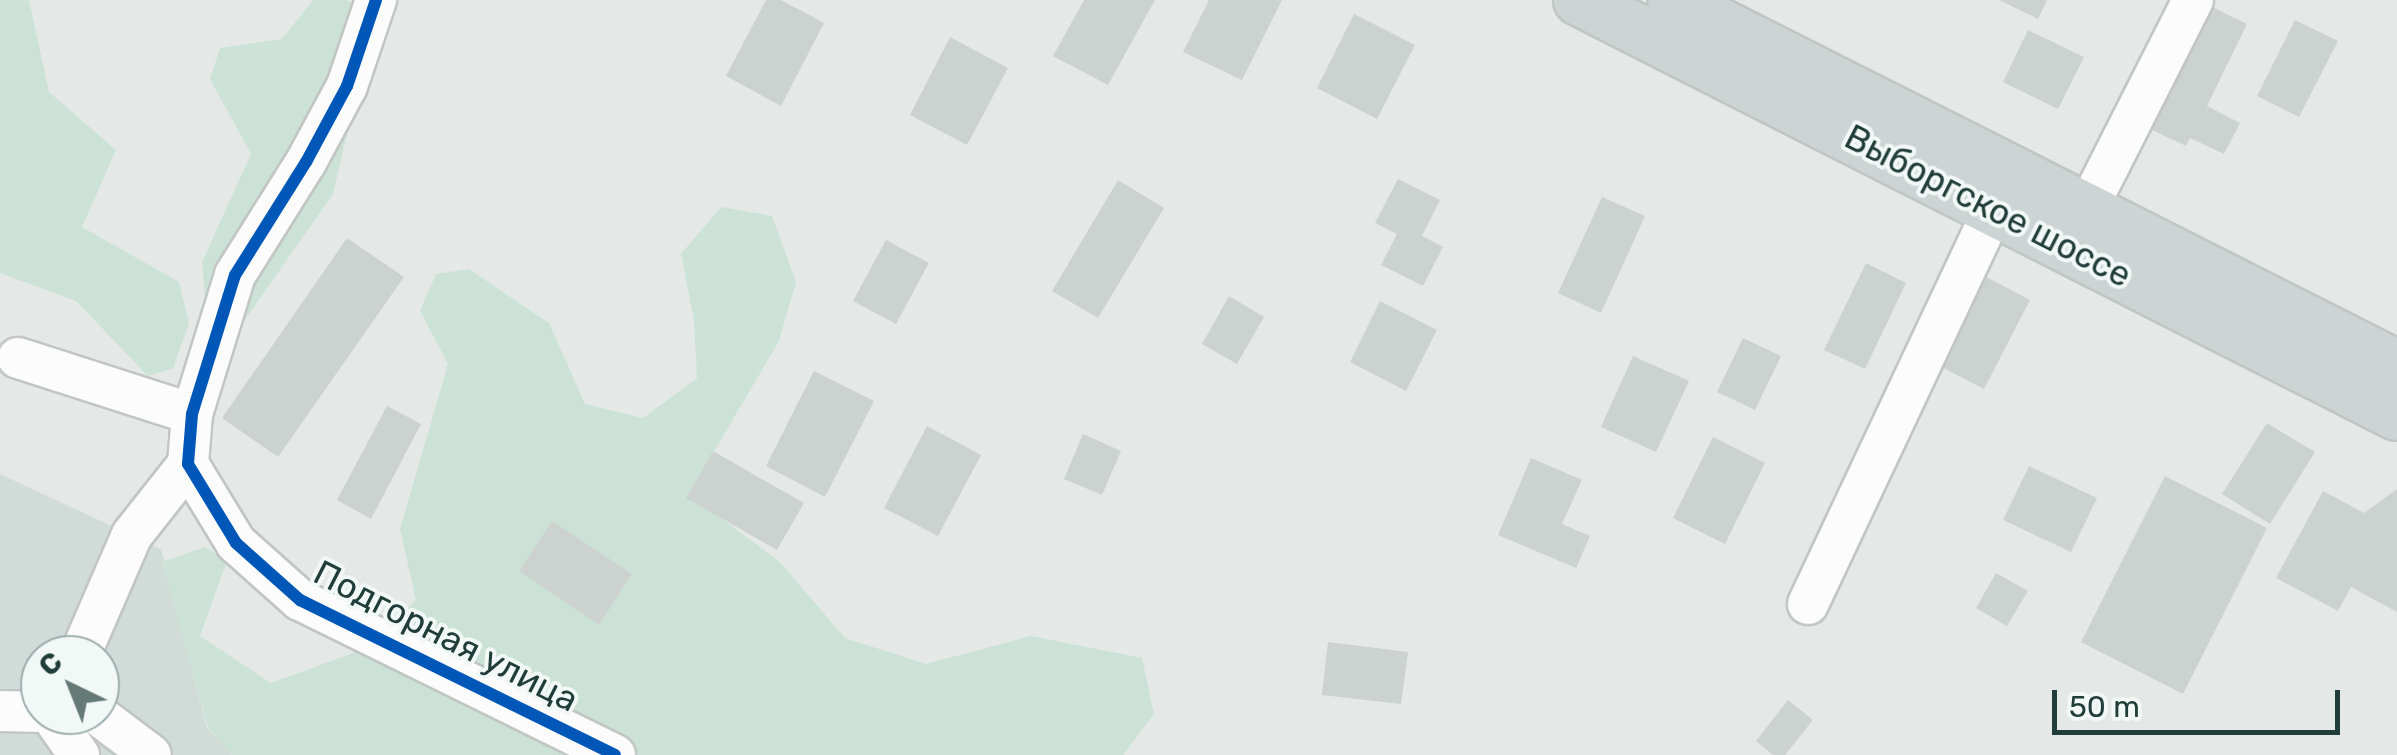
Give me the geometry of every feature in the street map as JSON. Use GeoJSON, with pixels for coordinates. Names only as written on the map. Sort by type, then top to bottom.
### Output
{"type":"FeatureCollection","features":[{"type":"Feature","properties":{"kind":"main road","name":"Выборгское шоссе"},"geometry":{"type":"LineString","coordinates":[[1578,0],[2397,415]]}},
{"type":"Feature","properties":{"kind":"main road","name":"Выборгское шоссе"},"geometry":{"type":"LineString","coordinates":[[1673,0],[2397,366]]}},
{"type":"Feature","properties":{"kind":"street"},"geometry":{"type":"LineString","coordinates":[[89,635],[132,536],[188,464],[192,414],[235,275],[306,162],[347,86],[376,0]]}},
{"type":"Feature","properties":{"kind":"street"},"geometry":{"type":"LineString","coordinates":[[2087,208],[2194,0]]}},
{"type":"Feature","properties":{"kind":"street"},"geometry":{"type":"LineString","coordinates":[[1808,604],[1994,208]]}},
{"type":"Feature","properties":{"kind":"street"},"geometry":{"type":"LineString","coordinates":[[18,358],[192,414]]}},
{"type":"Feature","properties":{"kind":"street","name":"Подгорная улица"},"geometry":{"type":"LineString","coordinates":[[188,464],[236,543],[300,600],[616,755]]}},
{"type":"Feature","properties":{"kind":"street"},"geometry":{"type":"LineString","coordinates":[[120,731],[152,755]]}},
{"type":"Feature","properties":{"kind":"shaded area"},"geometry":{"type":"Polygon","coordinates":[[[0,474],[161,549],[207,728],[232,755],[0,755],[0,474]]]}},
{"type":"Feature","properties":{"kind":"green space"},"geometry":{"type":"Polygon","coordinates":[[[0,0],[29,0],[49,92],[116,150],[82,227],[179,282],[189,324],[173,368],[148,376],[76,301],[0,273],[0,0]]]}},
{"type":"Feature","properties":{"kind":"green space"},"geometry":{"type":"Polygon","coordinates":[[[313,0],[347,0],[374,17],[333,194],[235,334],[206,310],[202,262],[251,154],[210,79],[220,48],[282,39],[313,0]]]}},
{"type":"Feature","properties":{"kind":"green space"},"geometry":{"type":"Polygon","coordinates":[[[721,207],[772,216],[796,282],[779,341],[689,494],[780,562],[845,638],[926,664],[1031,636],[1142,658],[1154,714],[1123,755],[232,755],[208,728],[162,562],[205,547],[227,561],[200,636],[271,683],[367,648],[416,600],[400,529],[448,364],[420,311],[436,274],[469,269],[549,323],[585,404],[643,418],[697,378],[694,320],[681,254],[721,207]]]}},
{"type":"Feature","properties":{"kind":"building"},"geometry":{"type":"Polygon","coordinates":[[[766,0],[781,0],[824,23],[781,106],[726,76],[766,0]]]}},
{"type":"Feature","properties":{"kind":"building"},"geometry":{"type":"Polygon","coordinates":[[[1084,0],[1155,0],[1108,85],[1053,56],[1084,0]]]}},
{"type":"Feature","properties":{"kind":"building"},"geometry":{"type":"Polygon","coordinates":[[[1209,0],[1282,0],[1242,80],[1183,52],[1209,0]]]}},
{"type":"Feature","properties":{"kind":"building"},"geometry":{"type":"Polygon","coordinates":[[[1999,0],[2047,0],[2038,19],[1999,0]]]}},
{"type":"Feature","properties":{"kind":"building"},"geometry":{"type":"Polygon","coordinates":[[[2212,7],[2247,24],[2207,106],[2240,123],[2224,154],[2190,138],[2186,146],[2150,129],[2212,7]]]}},
{"type":"Feature","properties":{"kind":"building"},"geometry":{"type":"Polygon","coordinates":[[[1354,14],[1415,45],[1377,119],[1317,88],[1354,14]]]}},
{"type":"Feature","properties":{"kind":"building"},"geometry":{"type":"Polygon","coordinates":[[[2295,20],[2338,41],[2299,117],[2257,96],[2295,20]]]}},
{"type":"Feature","properties":{"kind":"building"},"geometry":{"type":"Polygon","coordinates":[[[2028,30],[2084,57],[2058,109],[2003,82],[2028,30]]]}},
{"type":"Feature","properties":{"kind":"building"},"geometry":{"type":"Polygon","coordinates":[[[950,37],[1008,68],[967,145],[910,115],[950,37]]]}},
{"type":"Feature","properties":{"kind":"building"},"geometry":{"type":"Polygon","coordinates":[[[1398,179],[1440,200],[1422,236],[1443,247],[1423,286],[1381,265],[1397,234],[1375,223],[1398,179]]]}},
{"type":"Feature","properties":{"kind":"building"},"geometry":{"type":"Polygon","coordinates":[[[1118,180],[1164,208],[1098,318],[1052,291],[1118,180]]]}},
{"type":"Feature","properties":{"kind":"building"},"geometry":{"type":"Polygon","coordinates":[[[1602,197],[1645,216],[1601,313],[1558,293],[1602,197]]]}},
{"type":"Feature","properties":{"kind":"building"},"geometry":{"type":"Polygon","coordinates":[[[347,238],[404,277],[278,457],[222,418],[347,238]]]}},
{"type":"Feature","properties":{"kind":"building"},"geometry":{"type":"Polygon","coordinates":[[[886,240],[929,263],[896,324],[853,301],[886,240]]]}},
{"type":"Feature","properties":{"kind":"building"},"geometry":{"type":"Polygon","coordinates":[[[1866,263],[1906,283],[1865,369],[1824,350],[1866,263]]]}},
{"type":"Feature","properties":{"kind":"building"},"geometry":{"type":"Polygon","coordinates":[[[1977,272],[2030,300],[1984,389],[1930,361],[1977,272]]]}},
{"type":"Feature","properties":{"kind":"building"},"geometry":{"type":"Polygon","coordinates":[[[1229,296],[1264,317],[1237,364],[1202,344],[1229,296]]]}},
{"type":"Feature","properties":{"kind":"building"},"geometry":{"type":"Polygon","coordinates":[[[1380,301],[1437,330],[1406,391],[1350,362],[1380,301]]]}},
{"type":"Feature","properties":{"kind":"building"},"geometry":{"type":"Polygon","coordinates":[[[1743,338],[1781,356],[1755,410],[1717,392],[1743,338]]]}},
{"type":"Feature","properties":{"kind":"building"},"geometry":{"type":"Polygon","coordinates":[[[1633,356],[1689,381],[1656,452],[1601,427],[1633,356]]]}},
{"type":"Feature","properties":{"kind":"building"},"geometry":{"type":"Polygon","coordinates":[[[814,371],[874,401],[825,497],[766,466],[814,371]]]}},
{"type":"Feature","properties":{"kind":"building"},"geometry":{"type":"Polygon","coordinates":[[[387,406],[421,424],[371,519],[337,500],[387,406]]]}},
{"type":"Feature","properties":{"kind":"building"},"geometry":{"type":"Polygon","coordinates":[[[2267,423],[2315,452],[2270,524],[2222,494],[2267,423]]]}},
{"type":"Feature","properties":{"kind":"building"},"geometry":{"type":"Polygon","coordinates":[[[927,426],[981,455],[938,536],[884,508],[927,426]]]}},
{"type":"Feature","properties":{"kind":"building"},"geometry":{"type":"Polygon","coordinates":[[[1083,434],[1121,451],[1102,495],[1064,479],[1083,434]]]}},
{"type":"Feature","properties":{"kind":"building"},"geometry":{"type":"Polygon","coordinates":[[[1713,437],[1765,463],[1725,544],[1673,518],[1713,437]]]}},
{"type":"Feature","properties":{"kind":"building"},"geometry":{"type":"Polygon","coordinates":[[[713,451],[804,503],[777,550],[686,498],[713,451]]]}},
{"type":"Feature","properties":{"kind":"building"},"geometry":{"type":"Polygon","coordinates":[[[1531,458],[1582,480],[1562,524],[1590,536],[1576,568],[1498,535],[1531,458]]]}},
{"type":"Feature","properties":{"kind":"building"},"geometry":{"type":"Polygon","coordinates":[[[2029,466],[2097,498],[2071,552],[2003,520],[2029,466]]]}},
{"type":"Feature","properties":{"kind":"building"},"geometry":{"type":"Polygon","coordinates":[[[2165,476],[2267,528],[2183,694],[2081,642],[2165,476]]]}},
{"type":"Feature","properties":{"kind":"building"},"geometry":{"type":"Polygon","coordinates":[[[2397,489],[2397,612],[2351,587],[2338,611],[2276,578],[2323,491],[2364,513],[2397,489]]]}},
{"type":"Feature","properties":{"kind":"building"},"geometry":{"type":"Polygon","coordinates":[[[552,521],[632,574],[599,625],[519,571],[552,521]]]}},
{"type":"Feature","properties":{"kind":"building"},"geometry":{"type":"Polygon","coordinates":[[[1996,573],[2028,591],[2007,626],[1976,608],[1996,573]]]}},
{"type":"Feature","properties":{"kind":"building"},"geometry":{"type":"Polygon","coordinates":[[[1328,642],[1408,652],[1401,704],[1322,695],[1328,642]]]}},
{"type":"Feature","properties":{"kind":"building"},"geometry":{"type":"Polygon","coordinates":[[[1788,700],[1813,720],[1785,755],[1773,755],[1756,741],[1788,700]]]}},
{"type":"Feature","properties":{"kind":"cycle path"},"geometry":{"type":"LineString","coordinates":[[376,0],[347,86],[306,162],[235,275],[192,414],[188,464],[236,543],[300,600],[615,755]]}}]}
